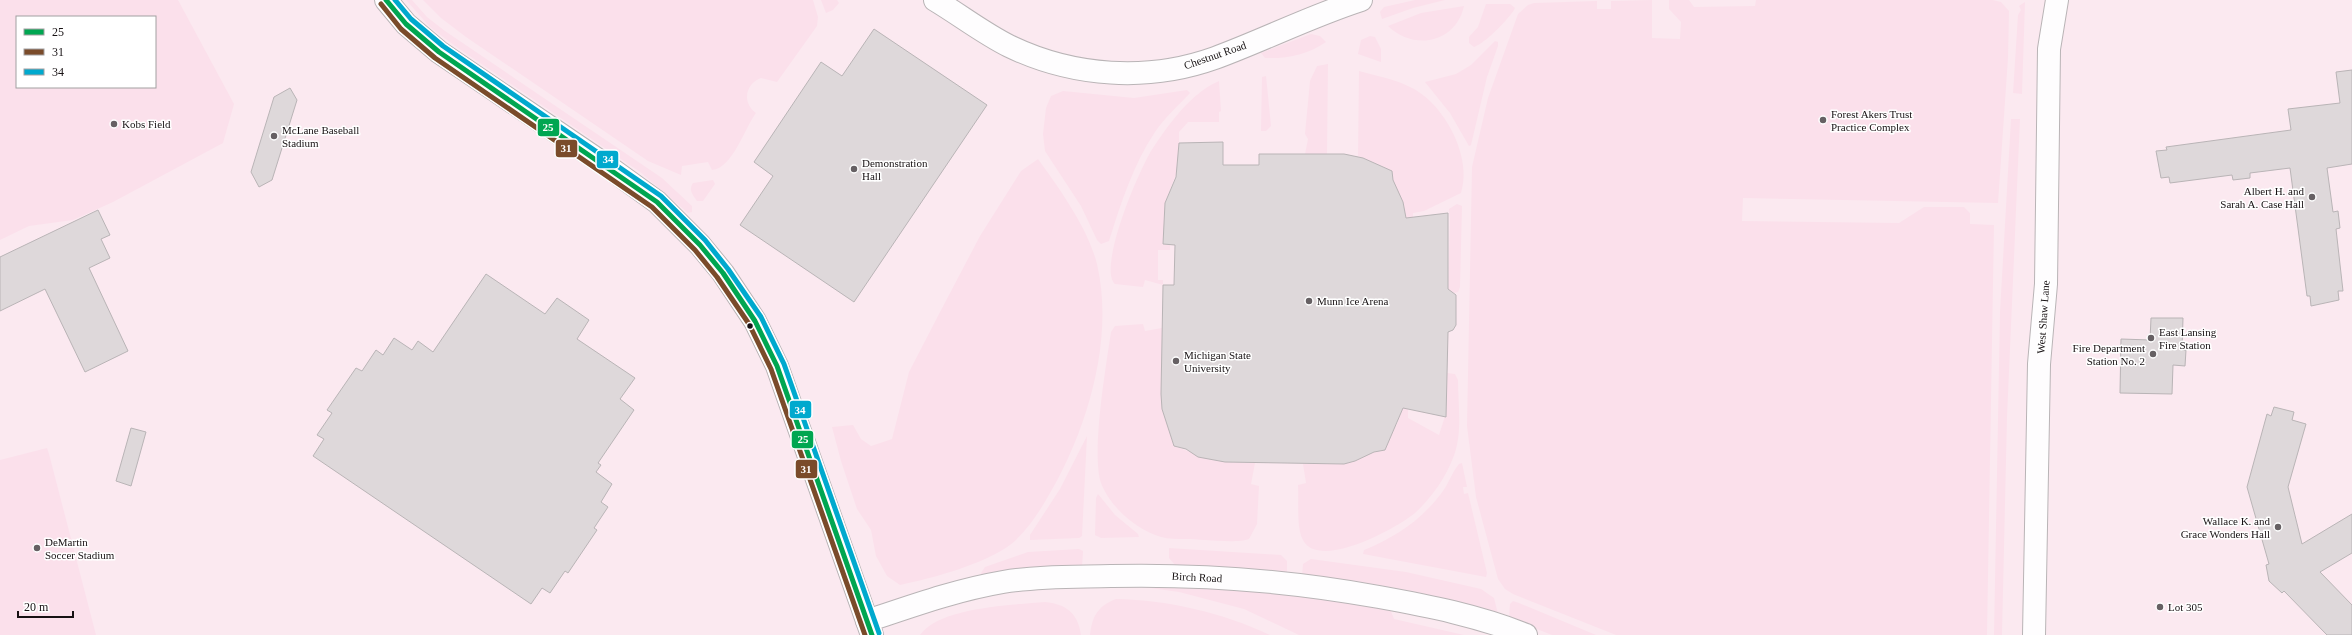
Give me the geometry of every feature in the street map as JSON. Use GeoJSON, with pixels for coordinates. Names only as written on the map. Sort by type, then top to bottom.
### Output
{"type":"FeatureCollection","features":[{"type":"Feature","properties":{"kind":"street"},"geometry":{"type":"LineString","coordinates":[[386,0],[406,24],[439,52],[604,164],[657,202],[700,245],[723,273],[754,321],[777,366],[869,628]]}},
{"type":"Feature","properties":{"kind":"street","name":"Chestnut Road"},"geometry":{"type":"LineString","coordinates":[[935,0],[990,36],[1032,56],[1077,69],[1124,74],[1147,73],[1193,65],[1361,0]]}},
{"type":"Feature","properties":{"kind":"street","name":"West Shaw Lane"},"geometry":{"type":"LineString","coordinates":[[2034,635],[2040,364],[2046,284],[2049,49],[2057,0]]}},
{"type":"Feature","properties":{"kind":"street","name":"Birch Road"},"geometry":{"type":"LineString","coordinates":[[869,628],[946,594],[1004,582],[1087,576],[1176,576],[1322,587],[1423,604],[1499,624],[1526,635]]}},
{"type":"Feature","properties":{"kind":"shaded area","name":"Michigan State University"},"geometry":{"type":"Polygon","coordinates":[[[0,0],[2352,0],[2352,635],[0,635],[0,0]]]}},
{"type":"Feature","properties":{"kind":"shaded area","name":"Kobs Field"},"geometry":{"type":"Polygon","coordinates":[[[0,0],[178,0],[234,104],[223,143],[113,202],[73,220],[29,226],[0,240],[0,0]]]}},
{"type":"Feature","properties":{"kind":"shaded area"},"geometry":{"type":"Polygon","coordinates":[[[406,0],[412,0],[427,17],[445,31],[662,178],[692,206],[692,212],[688,213],[640,172],[455,46],[430,27],[406,0]]]}},
{"type":"Feature","properties":{"kind":"shaded area"},"geometry":{"type":"Polygon","coordinates":[[[423,0],[813,0],[818,17],[817,26],[777,82],[761,78],[749,89],[747,99],[752,109],[756,113],[737,147],[726,162],[719,168],[712,170],[708,162],[682,166],[681,175],[648,161],[466,37],[441,18],[423,0]]]}},
{"type":"Feature","properties":{"kind":"shaded area"},"geometry":{"type":"Polygon","coordinates":[[[821,0],[837,0],[839,3],[833,10],[826,13],[821,0]]]}},
{"type":"Feature","properties":{"kind":"shaded area"},"geometry":{"type":"Polygon","coordinates":[[[1415,0],[1445,0],[1413,8],[1382,19],[1380,12],[1384,7],[1415,0]]]}},
{"type":"Feature","properties":{"kind":"shaded area"},"geometry":{"type":"Polygon","coordinates":[[[1652,0],[1652,38],[1680,39],[1681,22],[1669,9],[1669,0],[1689,0],[1694,7],[1755,6],[1756,0],[1993,0],[2001,2],[2009,11],[2008,58],[1998,203],[1743,198],[1742,221],[1899,223],[1924,207],[1964,207],[1970,213],[1970,224],[1994,225],[1987,635],[1616,635],[1513,594],[1505,589],[1498,579],[1476,497],[1467,426],[1472,167],[1488,98],[1518,14],[1528,5],[1534,3],[1597,1],[1597,9],[1611,9],[1611,1],[1652,0]]]}},
{"type":"Feature","properties":{"kind":"shaded area"},"geometry":{"type":"Polygon","coordinates":[[[2025,2],[2022,94],[2013,93],[2018,15],[2021,10],[2019,6],[2025,2]]]}},
{"type":"Feature","properties":{"kind":"shaded area"},"geometry":{"type":"Polygon","coordinates":[[[1486,4],[1510,4],[1515,8],[1508,18],[1496,30],[1484,41],[1474,47],[1469,43],[1469,37],[1478,27],[1486,4]]]}},
{"type":"Feature","properties":{"kind":"shaded area"},"geometry":{"type":"Polygon","coordinates":[[[1464,6],[1460,18],[1453,28],[1444,35],[1433,39],[1422,41],[1410,39],[1399,34],[1388,26],[1421,13],[1464,6]]]}},
{"type":"Feature","properties":{"kind":"shaded area"},"geometry":{"type":"Polygon","coordinates":[[[1311,34],[1320,36],[1326,42],[1305,53],[1289,57],[1265,58],[1261,53],[1311,34]]]}},
{"type":"Feature","properties":{"kind":"shaded area"},"geometry":{"type":"Polygon","coordinates":[[[1370,36],[1375,37],[1381,49],[1381,62],[1358,54],[1361,40],[1370,36]]]}},
{"type":"Feature","properties":{"kind":"shaded area"},"geometry":{"type":"Polygon","coordinates":[[[1495,41],[1498,42],[1498,46],[1487,77],[1471,145],[1469,146],[1450,113],[1425,82],[1456,74],[1471,65],[1495,41]]]}},
{"type":"Feature","properties":{"kind":"shaded area"},"geometry":{"type":"Polygon","coordinates":[[[1328,64],[1327,154],[1305,154],[1308,139],[1305,134],[1310,81],[1317,66],[1328,64]]]}},
{"type":"Feature","properties":{"kind":"shaded area"},"geometry":{"type":"Polygon","coordinates":[[[1359,71],[1406,85],[1424,96],[1435,106],[1453,133],[1459,148],[1463,164],[1464,179],[1461,193],[1424,211],[1413,213],[1413,220],[1404,220],[1403,202],[1393,180],[1392,171],[1358,156],[1359,71]]]}},
{"type":"Feature","properties":{"kind":"shaded area"},"geometry":{"type":"Polygon","coordinates":[[[1266,76],[1271,126],[1266,131],[1261,131],[1262,77],[1266,76]]]}},
{"type":"Feature","properties":{"kind":"shaded area"},"geometry":{"type":"Polygon","coordinates":[[[1219,81],[1221,111],[1219,112],[1219,122],[1188,122],[1179,132],[1179,166],[1165,203],[1163,244],[1170,245],[1170,250],[1158,250],[1158,280],[1163,280],[1163,285],[1145,280],[1143,287],[1115,284],[1111,274],[1116,239],[1122,217],[1147,159],[1166,129],[1190,101],[1209,86],[1219,81]]]}},
{"type":"Feature","properties":{"kind":"shaded area"},"geometry":{"type":"Polygon","coordinates":[[[1187,90],[1190,93],[1163,121],[1147,145],[1128,185],[1109,241],[1101,244],[1097,240],[1081,206],[1045,151],[1043,134],[1046,108],[1051,96],[1063,91],[1134,98],[1187,90]]]}},
{"type":"Feature","properties":{"kind":"shaded area"},"geometry":{"type":"Polygon","coordinates":[[[2011,119],[2020,119],[2007,417],[2002,635],[1994,635],[2000,312],[2011,119]]]}},
{"type":"Feature","properties":{"kind":"shaded area"},"geometry":{"type":"Polygon","coordinates":[[[1038,159],[1064,195],[1080,223],[1093,250],[1097,264],[1102,294],[1102,324],[1099,355],[1093,386],[1084,417],[1060,474],[1038,513],[1021,535],[999,552],[972,565],[942,575],[900,585],[887,576],[876,556],[871,530],[857,509],[841,461],[832,427],[853,425],[861,439],[871,446],[892,439],[909,372],[939,314],[980,236],[1021,171],[1038,159]]]}},
{"type":"Feature","properties":{"kind":"shaded area"},"geometry":{"type":"Polygon","coordinates":[[[713,180],[715,184],[703,201],[697,201],[691,190],[693,183],[713,180]]]}},
{"type":"Feature","properties":{"kind":"shaded area"},"geometry":{"type":"Polygon","coordinates":[[[1457,204],[1462,206],[1460,287],[1458,292],[1454,293],[1448,291],[1449,209],[1457,204]]]}},
{"type":"Feature","properties":{"kind":"shaded area"},"geometry":{"type":"Polygon","coordinates":[[[1143,324],[1145,331],[1162,328],[1162,409],[1174,446],[1212,460],[1255,463],[1251,484],[1259,486],[1257,524],[1249,539],[1227,541],[1173,539],[1161,537],[1143,529],[1125,516],[1105,492],[1101,483],[1098,469],[1098,431],[1111,332],[1115,326],[1143,324]]]}},
{"type":"Feature","properties":{"kind":"shaded area"},"geometry":{"type":"Polygon","coordinates":[[[1447,373],[1455,374],[1458,380],[1458,439],[1450,466],[1432,495],[1406,520],[1358,544],[1341,549],[1325,551],[1312,548],[1303,540],[1299,528],[1298,485],[1306,483],[1303,464],[1344,464],[1355,461],[1374,452],[1385,450],[1388,440],[1398,422],[1401,407],[1408,409],[1408,418],[1439,435],[1446,413],[1447,373]]]}},
{"type":"Feature","properties":{"kind":"shaded area"},"geometry":{"type":"Polygon","coordinates":[[[1087,436],[1082,536],[1079,538],[1030,540],[1030,535],[1060,489],[1087,436]]]}},
{"type":"Feature","properties":{"kind":"shaded area","name":"DeMartin Soccer Stadium"},"geometry":{"type":"Polygon","coordinates":[[[47,448],[96,635],[0,635],[0,460],[47,448]]]}},
{"type":"Feature","properties":{"kind":"shaded area"},"geometry":{"type":"Polygon","coordinates":[[[1462,463],[1467,487],[1463,487],[1464,494],[1468,493],[1487,573],[1486,577],[1363,554],[1364,550],[1398,533],[1428,509],[1445,488],[1459,464],[1462,463]]]}},
{"type":"Feature","properties":{"kind":"shaded area"},"geometry":{"type":"Polygon","coordinates":[[[1098,494],[1115,515],[1138,534],[1139,537],[1101,538],[1095,535],[1096,498],[1098,494]]]}},
{"type":"Feature","properties":{"kind":"shaded area"},"geometry":{"type":"Polygon","coordinates":[[[1169,548],[1281,555],[1287,561],[1287,574],[1175,565],[1169,558],[1169,548]]]}},
{"type":"Feature","properties":{"kind":"shaded area"},"geometry":{"type":"Polygon","coordinates":[[[1079,549],[1083,551],[1082,567],[981,575],[985,567],[1028,552],[1079,549]]]}},
{"type":"Feature","properties":{"kind":"shaded area"},"geometry":{"type":"Polygon","coordinates":[[[1311,559],[1406,572],[1481,589],[1494,598],[1498,614],[1450,600],[1401,589],[1352,581],[1302,576],[1303,564],[1311,559]]]}},
{"type":"Feature","properties":{"kind":"shaded area"},"geometry":{"type":"Polygon","coordinates":[[[1185,586],[1312,596],[1390,609],[1394,619],[1464,635],[1299,635],[1244,609],[1179,592],[1143,587],[1185,586]]]}},
{"type":"Feature","properties":{"kind":"shaded area"},"geometry":{"type":"Polygon","coordinates":[[[1116,599],[1156,602],[1195,609],[1234,620],[1270,635],[1090,635],[1092,622],[1097,612],[1100,608],[1116,599]]]}},
{"type":"Feature","properties":{"kind":"shaded area"},"geometry":{"type":"Polygon","coordinates":[[[1513,601],[1596,635],[1552,635],[1509,618],[1510,604],[1513,601]]]}},
{"type":"Feature","properties":{"kind":"shaded area"},"geometry":{"type":"Polygon","coordinates":[[[1045,602],[1059,605],[1070,611],[1077,621],[1081,635],[920,635],[930,626],[943,618],[959,613],[996,606],[1045,602]]]}},
{"type":"Feature","properties":{"kind":"building","name":"Demonstration Hall"},"geometry":{"type":"Polygon","coordinates":[[[874,29],[987,105],[854,302],[740,225],[773,176],[754,162],[821,62],[842,76],[874,29]]]}},
{"type":"Feature","properties":{"kind":"building","name":"Albert H. and Sarah A. Case Hall"},"geometry":{"type":"Polygon","coordinates":[[[2352,70],[2352,164],[2327,168],[2333,212],[2338,211],[2340,228],[2336,229],[2343,291],[2338,291],[2339,300],[2311,306],[2310,296],[2307,296],[2290,168],[2250,173],[2250,178],[2233,180],[2232,175],[2170,183],[2169,177],[2161,178],[2156,151],[2167,150],[2166,147],[2291,130],[2288,109],[2340,103],[2336,72],[2352,70]]]}},
{"type":"Feature","properties":{"kind":"building","name":"McLane Baseball Stadium"},"geometry":{"type":"Polygon","coordinates":[[[290,88],[297,100],[272,180],[259,187],[251,172],[274,97],[290,88]]]}},
{"type":"Feature","properties":{"kind":"building","name":"Munn Ice Arena"},"geometry":{"type":"Polygon","coordinates":[[[1223,142],[1223,165],[1259,165],[1259,154],[1344,154],[1363,158],[1392,171],[1393,180],[1403,202],[1406,218],[1448,213],[1448,289],[1456,295],[1456,325],[1453,330],[1448,332],[1446,417],[1403,408],[1385,450],[1374,452],[1355,461],[1344,464],[1225,462],[1198,457],[1186,449],[1174,446],[1162,409],[1161,394],[1163,285],[1174,285],[1175,245],[1163,244],[1165,203],[1176,177],[1179,143],[1223,142]]]}},
{"type":"Feature","properties":{"kind":"building"},"geometry":{"type":"Polygon","coordinates":[[[98,210],[110,235],[101,239],[110,258],[89,268],[128,351],[85,372],[45,289],[0,311],[0,257],[98,210]]]}},
{"type":"Feature","properties":{"kind":"building"},"geometry":{"type":"Polygon","coordinates":[[[486,274],[545,314],[557,298],[589,320],[577,339],[635,378],[620,399],[634,410],[598,463],[601,465],[596,472],[612,484],[601,502],[608,507],[594,528],[597,530],[568,573],[565,571],[550,593],[542,588],[531,604],[313,456],[324,439],[317,435],[332,413],[327,410],[356,368],[362,371],[376,350],[383,355],[394,338],[412,350],[418,341],[433,352],[486,274]]]}},
{"type":"Feature","properties":{"kind":"building","name":"Fire Department Station No. 2"},"geometry":{"type":"Polygon","coordinates":[[[2151,318],[2183,318],[2182,350],[2186,350],[2185,366],[2173,365],[2172,394],[2120,393],[2121,339],[2150,340],[2151,318]]]}},
{"type":"Feature","properties":{"kind":"building","name":"Wallace K. and Grace Wonders Hall"},"geometry":{"type":"Polygon","coordinates":[[[2274,407],[2294,412],[2292,420],[2306,424],[2288,487],[2302,544],[2352,514],[2352,553],[2320,572],[2352,605],[2352,635],[2327,635],[2284,591],[2282,593],[2269,581],[2266,565],[2269,564],[2247,487],[2267,414],[2271,416],[2274,407]]]}},
{"type":"Feature","properties":{"kind":"building"},"geometry":{"type":"Polygon","coordinates":[[[131,428],[146,432],[131,486],[116,481],[131,428]]]}},
{"type":"Feature","properties":{"kind":"transit line","name":"25"},"geometry":{"type":"LineString","coordinates":[[386,0],[406,24],[439,52],[657,202],[700,245],[723,273],[755,321],[777,366],[872,635]]}},
{"type":"Feature","properties":{"kind":"transit line","name":"34"},"geometry":{"type":"LineString","coordinates":[[395,0],[411,19],[443,46],[661,196],[705,240],[728,269],[761,317],[784,364],[879,633]]}},
{"type":"Feature","properties":{"kind":"transit line","name":"31"},"geometry":{"type":"LineString","coordinates":[[381,4],[401,29],[435,58],[652,207],[695,250],[717,277],[749,324],[771,369],[865,635]]}},
{"type":"Feature","properties":{"kind":"place","name":"Forest Akers Trust Practice Complex"},"geometry":{"type":"Point","coordinates":[1823,120]}},
{"type":"Feature","properties":{"kind":"place","name":"Kobs Field"},"geometry":{"type":"Point","coordinates":[114,124]}},
{"type":"Feature","properties":{"kind":"place","name":"McLane Baseball Stadium"},"geometry":{"type":"Point","coordinates":[274,136]}},
{"type":"Feature","properties":{"kind":"place","name":"Demonstration Hall"},"geometry":{"type":"Point","coordinates":[854,169]}},
{"type":"Feature","properties":{"kind":"place","name":"Albert H. and Sarah A. Case Hall"},"geometry":{"type":"Point","coordinates":[2312,197]}},
{"type":"Feature","properties":{"kind":"place","name":"Munn Ice Arena"},"geometry":{"type":"Point","coordinates":[1309,301]}},
{"type":"Feature","properties":{"kind":"place","name":"East Lansing Fire Station"},"geometry":{"type":"Point","coordinates":[2151,338]}},
{"type":"Feature","properties":{"kind":"place","name":"Fire Department Station No. 2"},"geometry":{"type":"Point","coordinates":[2153,354]}},
{"type":"Feature","properties":{"kind":"place","name":"Michigan State University"},"geometry":{"type":"Point","coordinates":[1176,361]}},
{"type":"Feature","properties":{"kind":"place","name":"Wallace K. and Grace Wonders Hall"},"geometry":{"type":"Point","coordinates":[2278,527]}},
{"type":"Feature","properties":{"kind":"place","name":"DeMartin Soccer Stadium"},"geometry":{"type":"Point","coordinates":[37,548]}},
{"type":"Feature","properties":{"kind":"place","name":"Lot 305"},"geometry":{"type":"Point","coordinates":[2160,607]}}]}
